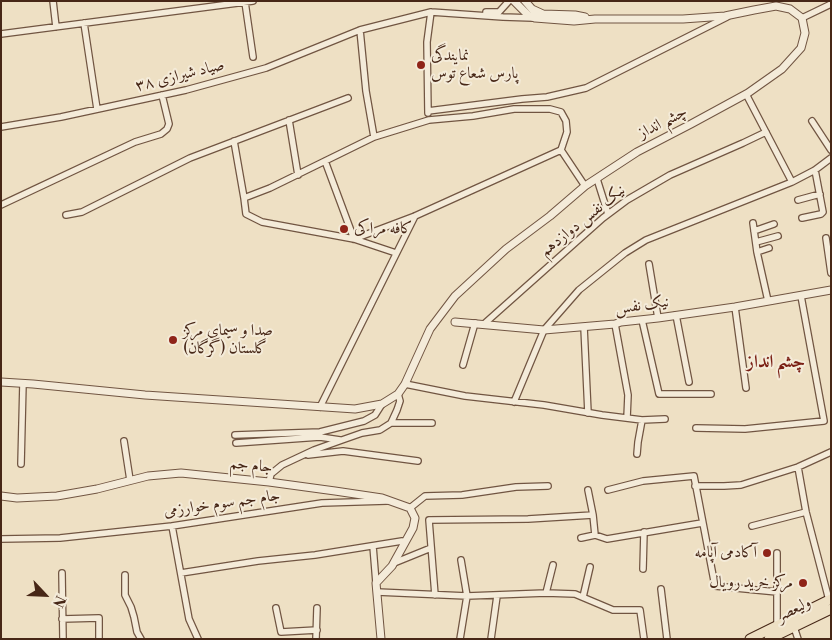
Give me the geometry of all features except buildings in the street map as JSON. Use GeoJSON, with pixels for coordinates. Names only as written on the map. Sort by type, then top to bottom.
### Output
{"type":"FeatureCollection","features":[{"type":"Feature","properties":{"kind":"main road","name":"ولیعصر"},"geometry":{"type":"LineString","coordinates":[[750,639],[830,603]]}},
{"type":"Feature","properties":{"kind":"main road","name":"ولیعصر"},"geometry":{"type":"LineString","coordinates":[[770,639],[794,627],[830,603]]}},
{"type":"Feature","properties":{"kind":"street"},"geometry":{"type":"LineString","coordinates":[[53,1],[56,27]]}},
{"type":"Feature","properties":{"kind":"street"},"geometry":{"type":"LineString","coordinates":[[1,34],[208,4],[253,1]]}},
{"type":"Feature","properties":{"kind":"street"},"geometry":{"type":"LineString","coordinates":[[468,14],[476,11],[487,13],[499,12],[509,1]]}},
{"type":"Feature","properties":{"kind":"street"},"geometry":{"type":"LineString","coordinates":[[514,1],[528,15],[535,18]]}},
{"type":"Feature","properties":{"kind":"street"},"geometry":{"type":"LineString","coordinates":[[525,1],[532,9],[543,14],[575,15],[595,19]]}},
{"type":"Feature","properties":{"kind":"street"},"geometry":{"type":"LineString","coordinates":[[246,2],[253,57]]}},
{"type":"Feature","properties":{"kind":"street"},"geometry":{"type":"LineString","coordinates":[[468,14],[574,21],[595,19],[683,19],[730,15],[776,6],[790,9],[802,18],[831,4]]}},
{"type":"Feature","properties":{"kind":"street"},"geometry":{"type":"LineString","coordinates":[[429,120],[427,42],[431,12]]}},
{"type":"Feature","properties":{"kind":"street","name":"صیاد شیرازی ۳۸"},"geometry":{"type":"LineString","coordinates":[[1,127],[61,117],[186,90],[266,68],[360,30],[431,12],[468,14]]}},
{"type":"Feature","properties":{"kind":"street"},"geometry":{"type":"LineString","coordinates":[[428,111],[547,97],[586,88],[730,15]]}},
{"type":"Feature","properties":{"kind":"street","name":"چشم انداز"},"geometry":{"type":"LineString","coordinates":[[382,404],[398,394],[406,384],[430,329],[455,296],[506,249],[586,186],[637,152],[746,94],[782,69],[800,48],[806,33],[802,18]]}},
{"type":"Feature","properties":{"kind":"street"},"geometry":{"type":"LineString","coordinates":[[84,23],[97,109]]}},
{"type":"Feature","properties":{"kind":"street"},"geometry":{"type":"LineString","coordinates":[[360,30],[366,91],[374,137]]}},
{"type":"Feature","properties":{"kind":"street"},"geometry":{"type":"LineString","coordinates":[[746,94],[792,182]]}},
{"type":"Feature","properties":{"kind":"street"},"geometry":{"type":"LineString","coordinates":[[1,205],[135,142],[161,134],[167,129],[168,124],[162,95]]}},
{"type":"Feature","properties":{"kind":"street"},"geometry":{"type":"LineString","coordinates":[[66,215],[82,212],[190,158],[348,98]]}},
{"type":"Feature","properties":{"kind":"street"},"geometry":{"type":"LineString","coordinates":[[244,198],[298,175],[374,137],[429,120],[473,116],[514,108],[550,109],[561,112],[566,121],[567,132],[561,150],[415,216],[354,239]]}},
{"type":"Feature","properties":{"kind":"street"},"geometry":{"type":"LineString","coordinates":[[288,120],[298,175]]}},
{"type":"Feature","properties":{"kind":"street"},"geometry":{"type":"LineString","coordinates":[[812,121],[831,150]]}},
{"type":"Feature","properties":{"kind":"street","name":"نیک نفس دوازدهم"},"geometry":{"type":"LineString","coordinates":[[484,324],[608,214],[627,200],[670,175],[743,144],[766,132]]}},
{"type":"Feature","properties":{"kind":"street"},"geometry":{"type":"LineString","coordinates":[[234,141],[246,214],[262,222],[354,239],[396,253]]}},
{"type":"Feature","properties":{"kind":"street"},"geometry":{"type":"LineString","coordinates":[[561,150],[586,186]]}},
{"type":"Feature","properties":{"kind":"street"},"geometry":{"type":"LineString","coordinates":[[514,402],[544,330],[579,290],[625,253],[646,240],[792,182],[815,170],[831,158]]}},
{"type":"Feature","properties":{"kind":"street"},"geometry":{"type":"LineString","coordinates":[[325,161],[354,239]]}},
{"type":"Feature","properties":{"kind":"street"},"geometry":{"type":"LineString","coordinates":[[802,218],[823,212],[815,170]]}},
{"type":"Feature","properties":{"kind":"street"},"geometry":{"type":"LineString","coordinates":[[597,179],[608,214]]}},
{"type":"Feature","properties":{"kind":"street"},"geometry":{"type":"LineString","coordinates":[[798,200],[820,194]]}},
{"type":"Feature","properties":{"kind":"street"},"geometry":{"type":"LineString","coordinates":[[320,407],[415,216]]}},
{"type":"Feature","properties":{"kind":"street"},"geometry":{"type":"LineString","coordinates":[[753,223],[757,252],[768,301]]}},
{"type":"Feature","properties":{"kind":"street"},"geometry":{"type":"LineString","coordinates":[[754,231],[774,224]]}},
{"type":"Feature","properties":{"kind":"street"},"geometry":{"type":"LineString","coordinates":[[756,242],[778,236]]}},
{"type":"Feature","properties":{"kind":"street"},"geometry":{"type":"LineString","coordinates":[[826,238],[831,273]]}},
{"type":"Feature","properties":{"kind":"street"},"geometry":{"type":"LineString","coordinates":[[757,252],[769,248]]}},
{"type":"Feature","properties":{"kind":"street"},"geometry":{"type":"LineString","coordinates":[[649,264],[658,318]]}},
{"type":"Feature","properties":{"kind":"street","name":"نیک نفس"},"geometry":{"type":"LineString","coordinates":[[455,322],[544,330],[584,327],[618,320],[642,320],[735,307],[831,290]]}},
{"type":"Feature","properties":{"kind":"street"},"geometry":{"type":"LineString","coordinates":[[696,428],[744,429],[824,421],[801,296]]}},
{"type":"Feature","properties":{"kind":"street"},"geometry":{"type":"LineString","coordinates":[[735,307],[746,388]]}},
{"type":"Feature","properties":{"kind":"street"},"geometry":{"type":"LineString","coordinates":[[676,315],[689,382]]}},
{"type":"Feature","properties":{"kind":"street"},"geometry":{"type":"LineString","coordinates":[[618,320],[628,395],[627,418]]}},
{"type":"Feature","properties":{"kind":"street"},"geometry":{"type":"LineString","coordinates":[[642,320],[659,394],[711,394]]}},
{"type":"Feature","properties":{"kind":"street"},"geometry":{"type":"LineString","coordinates":[[463,365],[475,323]]}},
{"type":"Feature","properties":{"kind":"street"},"geometry":{"type":"LineString","coordinates":[[584,327],[588,413]]}},
{"type":"Feature","properties":{"kind":"street"},"geometry":{"type":"LineString","coordinates":[[1,382],[145,395],[320,407],[356,409],[382,404]]}},
{"type":"Feature","properties":{"kind":"street"},"geometry":{"type":"LineString","coordinates":[[21,464],[23,384]]}},
{"type":"Feature","properties":{"kind":"street"},"geometry":{"type":"LineString","coordinates":[[406,384],[465,396],[544,405],[588,413],[642,420],[665,419]]}},
{"type":"Feature","properties":{"kind":"street"},"geometry":{"type":"LineString","coordinates":[[270,482],[271,474],[282,465],[342,440],[380,430],[391,423],[398,410],[400,401],[398,394]]}},
{"type":"Feature","properties":{"kind":"street"},"geometry":{"type":"LineString","coordinates":[[235,435],[320,432],[364,421],[375,415],[382,404]]}},
{"type":"Feature","properties":{"kind":"street"},"geometry":{"type":"LineString","coordinates":[[637,454],[642,420]]}},
{"type":"Feature","properties":{"kind":"street"},"geometry":{"type":"LineString","coordinates":[[391,423],[432,423]]}},
{"type":"Feature","properties":{"kind":"street"},"geometry":{"type":"LineString","coordinates":[[236,443],[320,438],[342,440]]}},
{"type":"Feature","properties":{"kind":"street"},"geometry":{"type":"LineString","coordinates":[[124,441],[130,480]]}},
{"type":"Feature","properties":{"kind":"street"},"geometry":{"type":"LineString","coordinates":[[301,456],[342,450],[418,461]]}},
{"type":"Feature","properties":{"kind":"street"},"geometry":{"type":"LineString","coordinates":[[695,486],[741,485],[798,468],[831,452]]}},
{"type":"Feature","properties":{"kind":"street"},"geometry":{"type":"LineString","coordinates":[[798,468],[806,512],[830,603]]}},
{"type":"Feature","properties":{"kind":"street","name":"جام جم"},"geometry":{"type":"LineString","coordinates":[[1,496],[17,498],[57,496],[97,489],[148,476],[181,473],[270,482],[373,497],[410,508]]}},
{"type":"Feature","properties":{"kind":"street"},"geometry":{"type":"LineString","coordinates":[[608,490],[643,481],[694,476],[715,586],[777,592]]}},
{"type":"Feature","properties":{"kind":"street"},"geometry":{"type":"LineString","coordinates":[[376,583],[392,566],[413,528],[415,518],[410,508],[425,496],[462,495],[516,487],[548,486]]}},
{"type":"Feature","properties":{"kind":"street"},"geometry":{"type":"LineString","coordinates":[[588,490],[596,535]]}},
{"type":"Feature","properties":{"kind":"street","name":"جام جم سوم خوارزمی"},"geometry":{"type":"LineString","coordinates":[[1,539],[60,538],[172,526],[322,504],[389,501]]}},
{"type":"Feature","properties":{"kind":"street"},"geometry":{"type":"LineString","coordinates":[[752,526],[806,512]]}},
{"type":"Feature","properties":{"kind":"street"},"geometry":{"type":"LineString","coordinates":[[435,595],[429,520],[528,519],[592,515]]}},
{"type":"Feature","properties":{"kind":"street"},"geometry":{"type":"LineString","coordinates":[[581,538],[596,535],[607,538],[702,523]]}},
{"type":"Feature","properties":{"kind":"street"},"geometry":{"type":"LineString","coordinates":[[172,526],[189,618],[198,639]]}},
{"type":"Feature","properties":{"kind":"street"},"geometry":{"type":"LineString","coordinates":[[643,570],[644,532]]}},
{"type":"Feature","properties":{"kind":"street"},"geometry":{"type":"LineString","coordinates":[[180,573],[402,541]]}},
{"type":"Feature","properties":{"kind":"street"},"geometry":{"type":"LineString","coordinates":[[374,546],[381,639]]}},
{"type":"Feature","properties":{"kind":"street"},"geometry":{"type":"LineString","coordinates":[[394,562],[431,548]]}},
{"type":"Feature","properties":{"kind":"street"},"geometry":{"type":"LineString","coordinates":[[777,553],[777,626]]}},
{"type":"Feature","properties":{"kind":"street"},"geometry":{"type":"LineString","coordinates":[[460,639],[467,596],[461,560]]}},
{"type":"Feature","properties":{"kind":"street"},"geometry":{"type":"LineString","coordinates":[[546,593],[553,565]]}},
{"type":"Feature","properties":{"kind":"street"},"geometry":{"type":"LineString","coordinates":[[583,597],[590,567]]}},
{"type":"Feature","properties":{"kind":"street"},"geometry":{"type":"LineString","coordinates":[[62,573],[63,639]]}},
{"type":"Feature","properties":{"kind":"street"},"geometry":{"type":"LineString","coordinates":[[125,575],[125,595],[131,607],[140,639]]}},
{"type":"Feature","properties":{"kind":"street"},"geometry":{"type":"LineString","coordinates":[[661,589],[667,639]]}},
{"type":"Feature","properties":{"kind":"street"},"geometry":{"type":"LineString","coordinates":[[377,592],[467,596],[546,593],[574,594],[613,610],[640,610],[644,639]]}},
{"type":"Feature","properties":{"kind":"street"},"geometry":{"type":"LineString","coordinates":[[491,639],[497,596]]}},
{"type":"Feature","properties":{"kind":"street"},"geometry":{"type":"LineString","coordinates":[[276,608],[281,632],[316,630]]}},
{"type":"Feature","properties":{"kind":"street"},"geometry":{"type":"LineString","coordinates":[[316,639],[317,608]]}},
{"type":"Feature","properties":{"kind":"street"},"geometry":{"type":"LineString","coordinates":[[62,619],[99,618],[99,639]]}},
{"type":"Feature","properties":{"kind":"street"},"geometry":{"type":"LineString","coordinates":[[794,627],[798,639]]}},
{"type":"Feature","properties":{"kind":"place","name":"نمایندگی پارس شعاع توس"},"geometry":{"type":"Point","coordinates":[421,65]}},
{"type":"Feature","properties":{"kind":"place","name":"کافه مراکی"},"geometry":{"type":"Point","coordinates":[344,229]}},
{"type":"Feature","properties":{"kind":"place","name":"صدا و سیمای مرکز گلستان (گرگان)"},"geometry":{"type":"Point","coordinates":[173,340]}},
{"type":"Feature","properties":{"kind":"place","name":"آکادمی آپامه"},"geometry":{"type":"Point","coordinates":[767,553]}},
{"type":"Feature","properties":{"kind":"place","name":"مرکز خرید رویال"},"geometry":{"type":"Point","coordinates":[803,583]}},
{"type":"Feature","properties":{"kind":"district","name":"چشم انداز"},"geometry":{"type":"Point","coordinates":[776,363]}}]}
